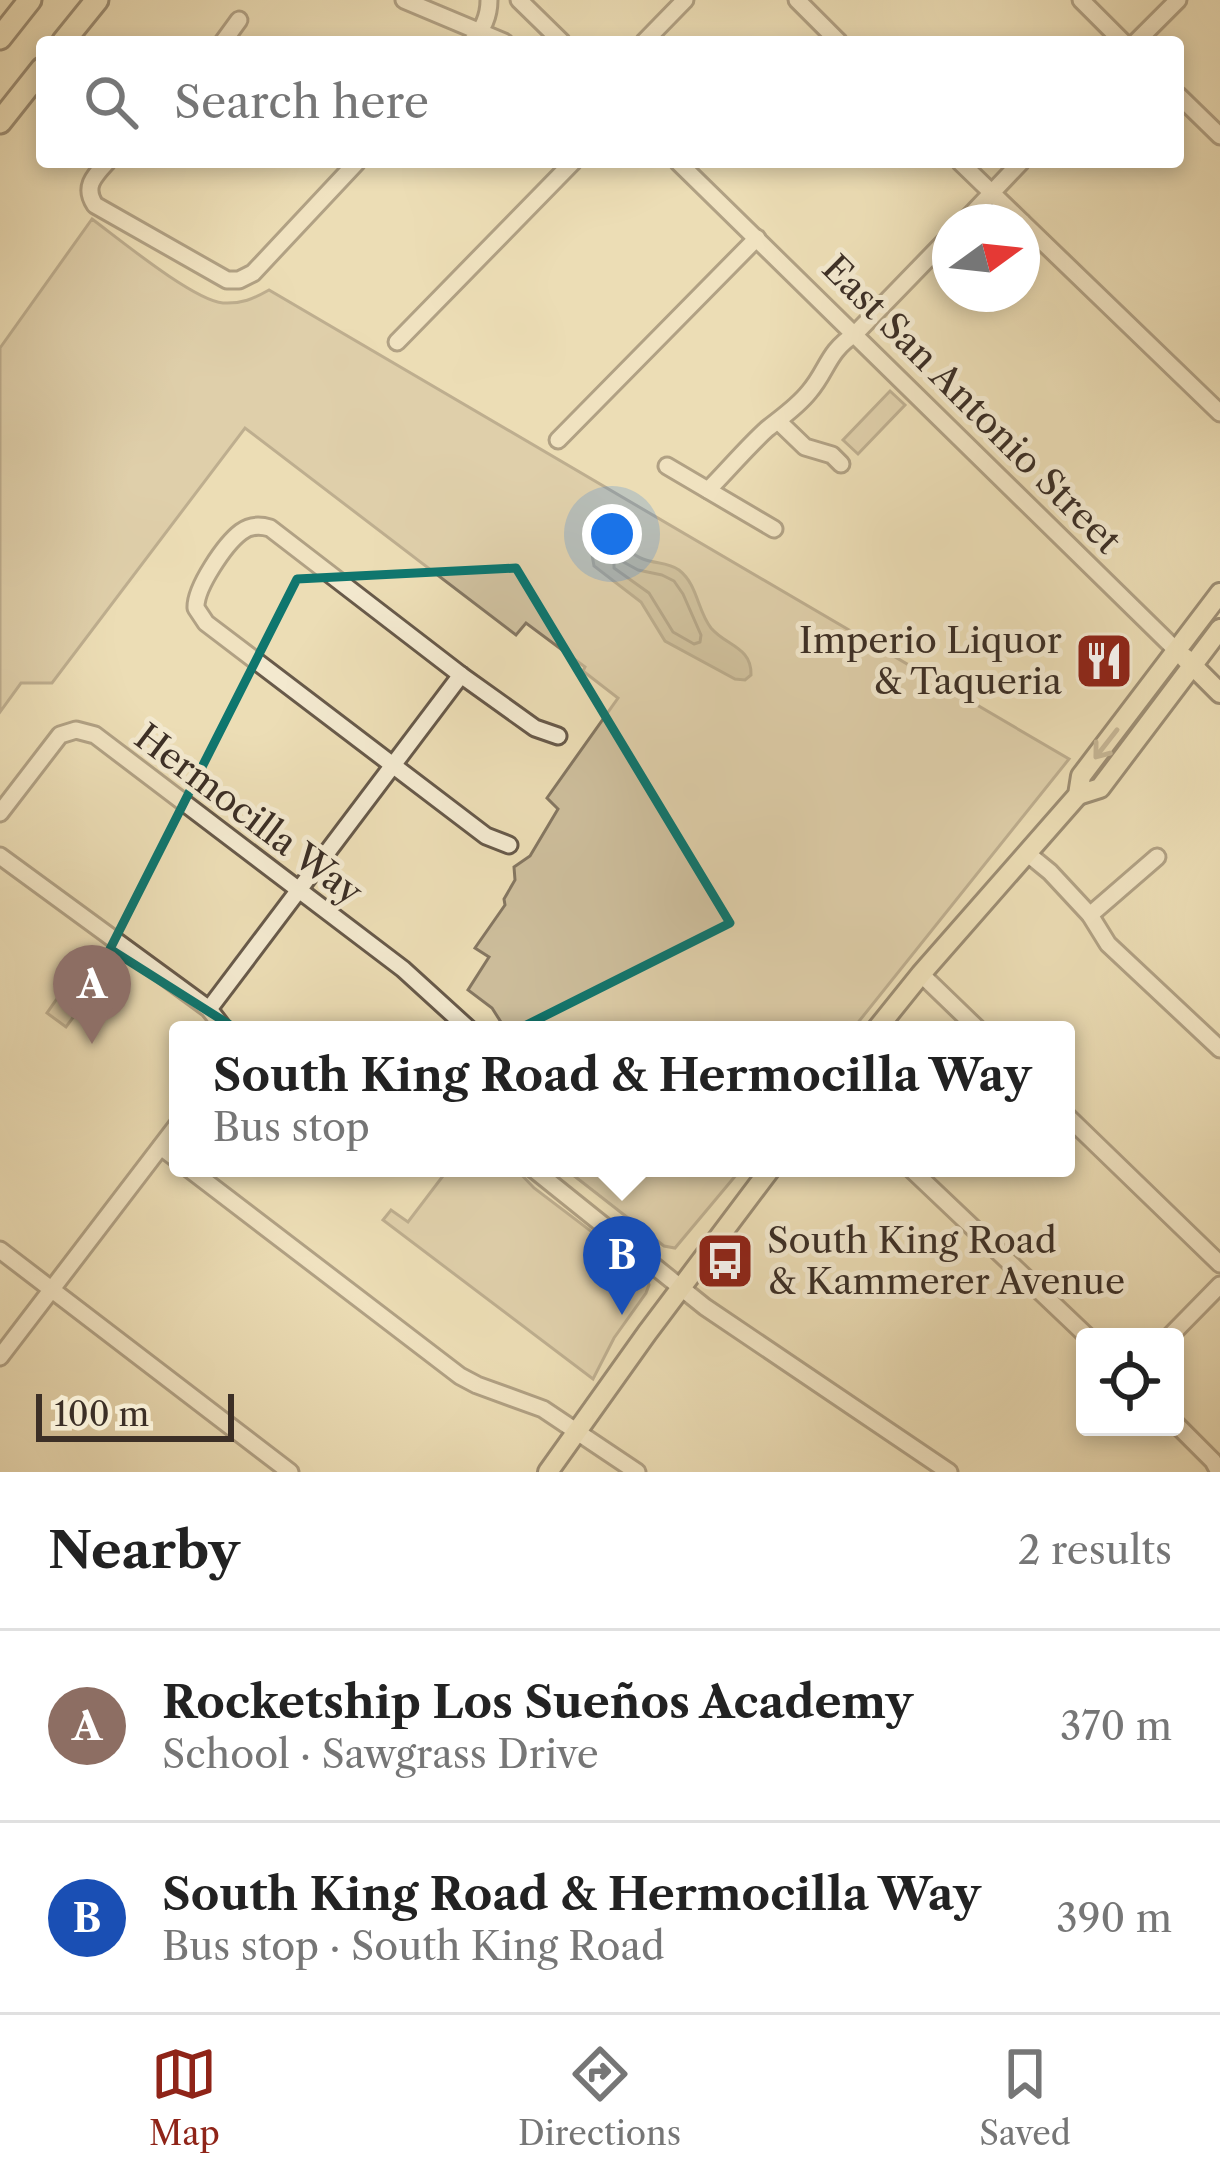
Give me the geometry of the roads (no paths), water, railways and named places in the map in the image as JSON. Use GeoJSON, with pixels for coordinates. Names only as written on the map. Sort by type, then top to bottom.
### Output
{"type":"FeatureCollection","features":[{"type":"Feature","properties":{"kind":"highway"},"geometry":{"type":"LineString","coordinates":[[0,38],[30,0]]}},
{"type":"Feature","properties":{"kind":"highway"},"geometry":{"type":"LineString","coordinates":[[68,36],[97,0]]}},
{"type":"Feature","properties":{"kind":"highway"},"geometry":{"type":"LineString","coordinates":[[0,122],[36,77]]}},
{"type":"Feature","properties":{"kind":"main road"},"geometry":{"type":"LineString","coordinates":[[882,1021],[1078,795],[1100,788],[1185,658],[1220,592]]}},
{"type":"Feature","properties":{"kind":"main road"},"geometry":{"type":"LineString","coordinates":[[1185,658],[1220,629]]}},
{"type":"Feature","properties":{"kind":"main road","name":"East San Antonio Street"},"geometry":{"type":"LineString","coordinates":[[1185,658],[1220,693]]}},
{"type":"Feature","properties":{"kind":"main road"},"geometry":{"type":"LineString","coordinates":[[548,1472],[764,1177]]}},
{"type":"Feature","properties":{"kind":"street"},"geometry":{"type":"LineString","coordinates":[[404,0],[474,36]]}},
{"type":"Feature","properties":{"kind":"street"},"geometry":{"type":"LineString","coordinates":[[476,36],[489,0]]}},
{"type":"Feature","properties":{"kind":"street"},"geometry":{"type":"LineString","coordinates":[[519,0],[556,36]]}},
{"type":"Feature","properties":{"kind":"street"},"geometry":{"type":"LineString","coordinates":[[650,36],[685,0]]}},
{"type":"Feature","properties":{"kind":"street"},"geometry":{"type":"LineString","coordinates":[[797,0],[833,36]]}},
{"type":"Feature","properties":{"kind":"street"},"geometry":{"type":"LineString","coordinates":[[1081,0],[1117,36]]}},
{"type":"Feature","properties":{"kind":"street"},"geometry":{"type":"LineString","coordinates":[[1142,36],[1178,0]]}},
{"type":"Feature","properties":{"kind":"street"},"geometry":{"type":"LineString","coordinates":[[227,36],[239,20]]}},
{"type":"Feature","properties":{"kind":"street"},"geometry":{"type":"LineString","coordinates":[[1184,101],[1220,136]]}},
{"type":"Feature","properties":{"kind":"street"},"geometry":{"type":"LineString","coordinates":[[101,168],[89,191],[95,205],[226,280],[253,273],[351,168]]}},
{"type":"Feature","properties":{"kind":"street"},"geometry":{"type":"LineString","coordinates":[[397,342],[567,168]]}},
{"type":"Feature","properties":{"kind":"street","name":"East San Antonio Street"},"geometry":{"type":"LineString","coordinates":[[684,168],[1185,658]]}},
{"type":"Feature","properties":{"kind":"street"},"geometry":{"type":"LineString","coordinates":[[966,168],[1003,204]]}},
{"type":"Feature","properties":{"kind":"street"},"geometry":{"type":"LineString","coordinates":[[981,204],[1015,168]]}},
{"type":"Feature","properties":{"kind":"street"},"geometry":{"type":"LineString","coordinates":[[558,440],[757,238]]}},
{"type":"Feature","properties":{"kind":"street"},"geometry":{"type":"LineString","coordinates":[[1040,239],[1220,412]]}},
{"type":"Feature","properties":{"kind":"street"},"geometry":{"type":"LineString","coordinates":[[708,490],[813,388],[841,343],[932,255]]}},
{"type":"Feature","properties":{"kind":"street"},"geometry":{"type":"LineString","coordinates":[[778,422],[805,447],[832,455],[841,464]]}},
{"type":"Feature","properties":{"kind":"street"},"geometry":{"type":"LineString","coordinates":[[667,466],[774,529]]}},
{"type":"Feature","properties":{"kind":"street"},"geometry":{"type":"LineString","coordinates":[[509,844],[486,836],[206,623],[195,600],[201,583],[240,532],[261,525],[270,528],[461,675],[535,728],[558,736]]}},
{"type":"Feature","properties":{"kind":"street"},"geometry":{"type":"LineString","coordinates":[[208,1009],[461,675]]}},
{"type":"Feature","properties":{"kind":"street","name":"Hermocilla Way"},"geometry":{"type":"LineString","coordinates":[[0,813],[59,736],[67,731],[95,735],[403,969],[460,1021]]}},
{"type":"Feature","properties":{"kind":"street"},"geometry":{"type":"LineString","coordinates":[[1028,854],[1090,916],[1108,944],[1220,1048]]}},
{"type":"Feature","properties":{"kind":"street"},"geometry":{"type":"LineString","coordinates":[[0,856],[208,1009],[218,1021]]}},
{"type":"Feature","properties":{"kind":"street"},"geometry":{"type":"LineString","coordinates":[[1090,916],[1157,857]]}},
{"type":"Feature","properties":{"kind":"street"},"geometry":{"type":"LineString","coordinates":[[921,974],[970,1021]]}},
{"type":"Feature","properties":{"kind":"street"},"geometry":{"type":"LineString","coordinates":[[1075,1123],[1220,1264]]}},
{"type":"Feature","properties":{"kind":"street"},"geometry":{"type":"LineString","coordinates":[[0,1358],[169,1136]]}},
{"type":"Feature","properties":{"kind":"street"},"geometry":{"type":"LineString","coordinates":[[160,1147],[169,1154]]}},
{"type":"Feature","properties":{"kind":"street"},"geometry":{"type":"LineString","coordinates":[[200,1177],[460,1376],[543,1408],[637,1472]]}},
{"type":"Feature","properties":{"kind":"street"},"geometry":{"type":"LineString","coordinates":[[543,1177],[680,1288],[949,1472]]}},
{"type":"Feature","properties":{"kind":"street"},"geometry":{"type":"LineString","coordinates":[[919,1177],[1079,1328]]}},
{"type":"Feature","properties":{"kind":"street"},"geometry":{"type":"LineString","coordinates":[[0,1250],[290,1472]]}},
{"type":"Feature","properties":{"kind":"street"},"geometry":{"type":"LineString","coordinates":[[1178,1328],[1220,1285]]}},
{"type":"Feature","properties":{"kind":"street"},"geometry":{"type":"LineString","coordinates":[[1184,1432],[1219,1472]]}},
{"type":"Feature","properties":{"kind":"water"},"geometry":{"type":"Polygon","coordinates":[[[611,539],[639,557],[679,570],[711,628],[743,653],[751,675],[735,679],[665,641],[641,602],[594,566],[591,549],[611,539]]]}},
{"type":"Feature","properties":{"kind":"place","name":"Imperio Liquor & Taqueria"},"geometry":{"type":"Point","coordinates":[1104,661]}},
{"type":"Feature","properties":{"kind":"place","name":"Rocketship Los Sueños Academy"},"geometry":{"type":"Point","coordinates":[92,1044]}},
{"type":"Feature","properties":{"kind":"place","name":"South King Road & Kammerer Avenue"},"geometry":{"type":"Point","coordinates":[725,1261]}},
{"type":"Feature","properties":{"kind":"place","name":"South King Road & Hermocilla Way"},"geometry":{"type":"Point","coordinates":[622,1315]}}]}
